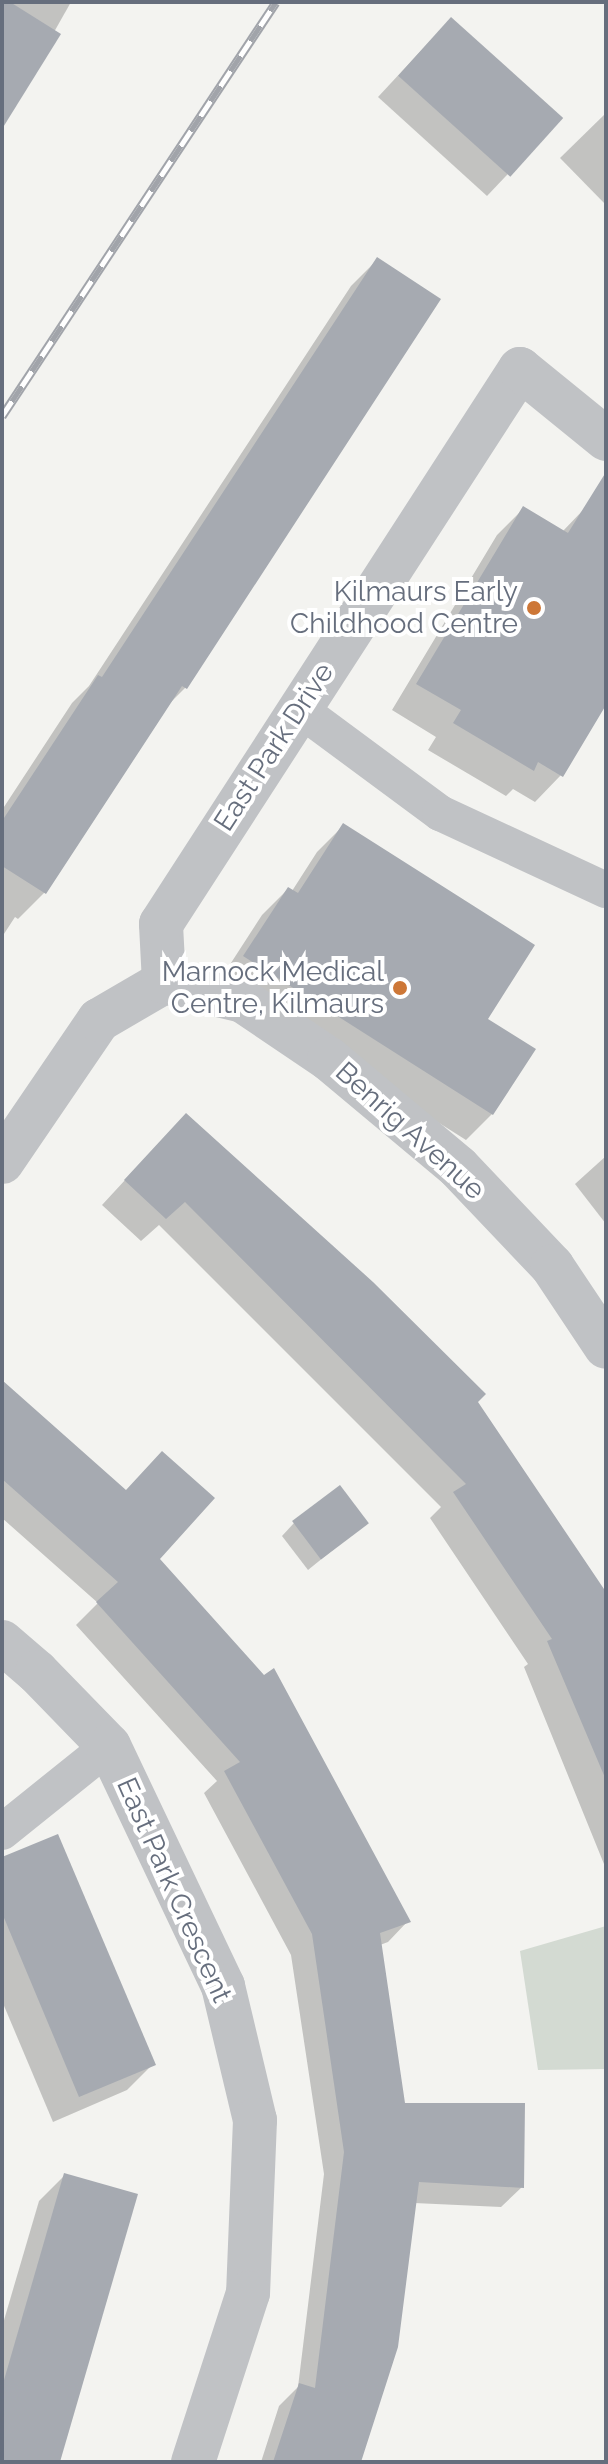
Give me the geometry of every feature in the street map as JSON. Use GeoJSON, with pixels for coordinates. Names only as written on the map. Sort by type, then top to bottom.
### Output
{"type":"FeatureCollection","features":[{"type":"Feature","properties":{"kind":"street","name":"East Park Drive"},"geometry":{"type":"LineString","coordinates":[[164,982],[161,924],[520,369],[606,439]]}},
{"type":"Feature","properties":{"kind":"street"},"geometry":{"type":"LineString","coordinates":[[2,1162],[99,1020],[164,982]]}},
{"type":"Feature","properties":{"kind":"street","name":"Benrig Avenue"},"geometry":{"type":"LineString","coordinates":[[164,982],[243,1001],[329,1059],[468,1178],[552,1266],[606,1347]]}},
{"type":"Feature","properties":{"kind":"street","name":"East Park Crescent"},"geometry":{"type":"LineString","coordinates":[[2,1642],[37,1672],[109,1746],[223,1986],[255,2120],[248,2293],[193,2462]]}},
{"type":"Feature","properties":{"kind":"lane"},"geometry":{"type":"LineString","coordinates":[[298,708],[440,813],[606,890]]}},
{"type":"Feature","properties":{"kind":"lane"},"geometry":{"type":"LineString","coordinates":[[2,1832],[109,1746]]}},
{"type":"Feature","properties":{"kind":"shaded area"},"geometry":{"type":"Polygon","coordinates":[[[606,1926],[606,2069],[538,2070],[520,1951],[606,1926]]]}},
{"type":"Feature","properties":{"kind":"building"},"geometry":{"type":"Polygon","coordinates":[[[2,2],[10,2],[61,34],[2,129],[2,2]]]}},
{"type":"Feature","properties":{"kind":"building"},"geometry":{"type":"Polygon","coordinates":[[[451,17],[563,118],[510,177],[398,76],[451,17]]]}},
{"type":"Feature","properties":{"kind":"building"},"geometry":{"type":"Polygon","coordinates":[[[377,257],[441,299],[187,689],[182,686],[46,894],[2,866],[2,821],[98,675],[102,677],[377,257]]]}},
{"type":"Feature","properties":{"kind":"building","name":"Kilmaurs Early Childhood Centre"},"geometry":{"type":"Polygon","coordinates":[[[606,472],[606,705],[563,777],[538,762],[534,771],[453,723],[461,710],[416,684],[523,506],[568,533],[606,472]]]}},
{"type":"Feature","properties":{"kind":"building","name":"Marnock Medical Centre, Kilmaurs"},"geometry":{"type":"Polygon","coordinates":[[[343,823],[535,945],[488,1019],[536,1049],[493,1115],[243,956],[288,887],[298,893],[343,823]]]}},
{"type":"Feature","properties":{"kind":"building"},"geometry":{"type":"Polygon","coordinates":[[[186,1113],[373,1282],[486,1394],[478,1402],[606,1592],[606,1780],[547,1641],[552,1639],[453,1492],[466,1484],[185,1202],[166,1219],[124,1180],[186,1113]]]}},
{"type":"Feature","properties":{"kind":"building"},"geometry":{"type":"Polygon","coordinates":[[[2,1380],[126,1490],[162,1451],[215,1498],[160,1559],[264,1675],[274,1668],[411,1922],[380,1933],[405,2103],[525,2103],[524,2188],[419,2182],[398,2347],[361,2462],[273,2462],[299,2383],[315,2388],[344,2152],[312,1934],[224,1771],[240,1762],[96,1602],[118,1582],[2,1479],[2,1380]]]}},
{"type":"Feature","properties":{"kind":"building"},"geometry":{"type":"Polygon","coordinates":[[[340,1485],[369,1523],[321,1559],[292,1521],[340,1485]]]}},
{"type":"Feature","properties":{"kind":"building"},"geometry":{"type":"Polygon","coordinates":[[[58,1834],[156,2065],[79,2097],[2,1913],[2,1857],[58,1834]]]}},
{"type":"Feature","properties":{"kind":"building"},"geometry":{"type":"Polygon","coordinates":[[[64,2173],[138,2194],[60,2462],[2,2462],[2,2387],[64,2173]]]}},
{"type":"Feature","properties":{"kind":"railway"},"geometry":{"type":"LineString","coordinates":[[2,416],[276,2]]}},
{"type":"Feature","properties":{"kind":"place","name":"Kilmaurs Early Childhood Centre"},"geometry":{"type":"Point","coordinates":[534,608]}},
{"type":"Feature","properties":{"kind":"place","name":"Marnock Medical Centre, Kilmaurs"},"geometry":{"type":"Point","coordinates":[400,988]}}]}
